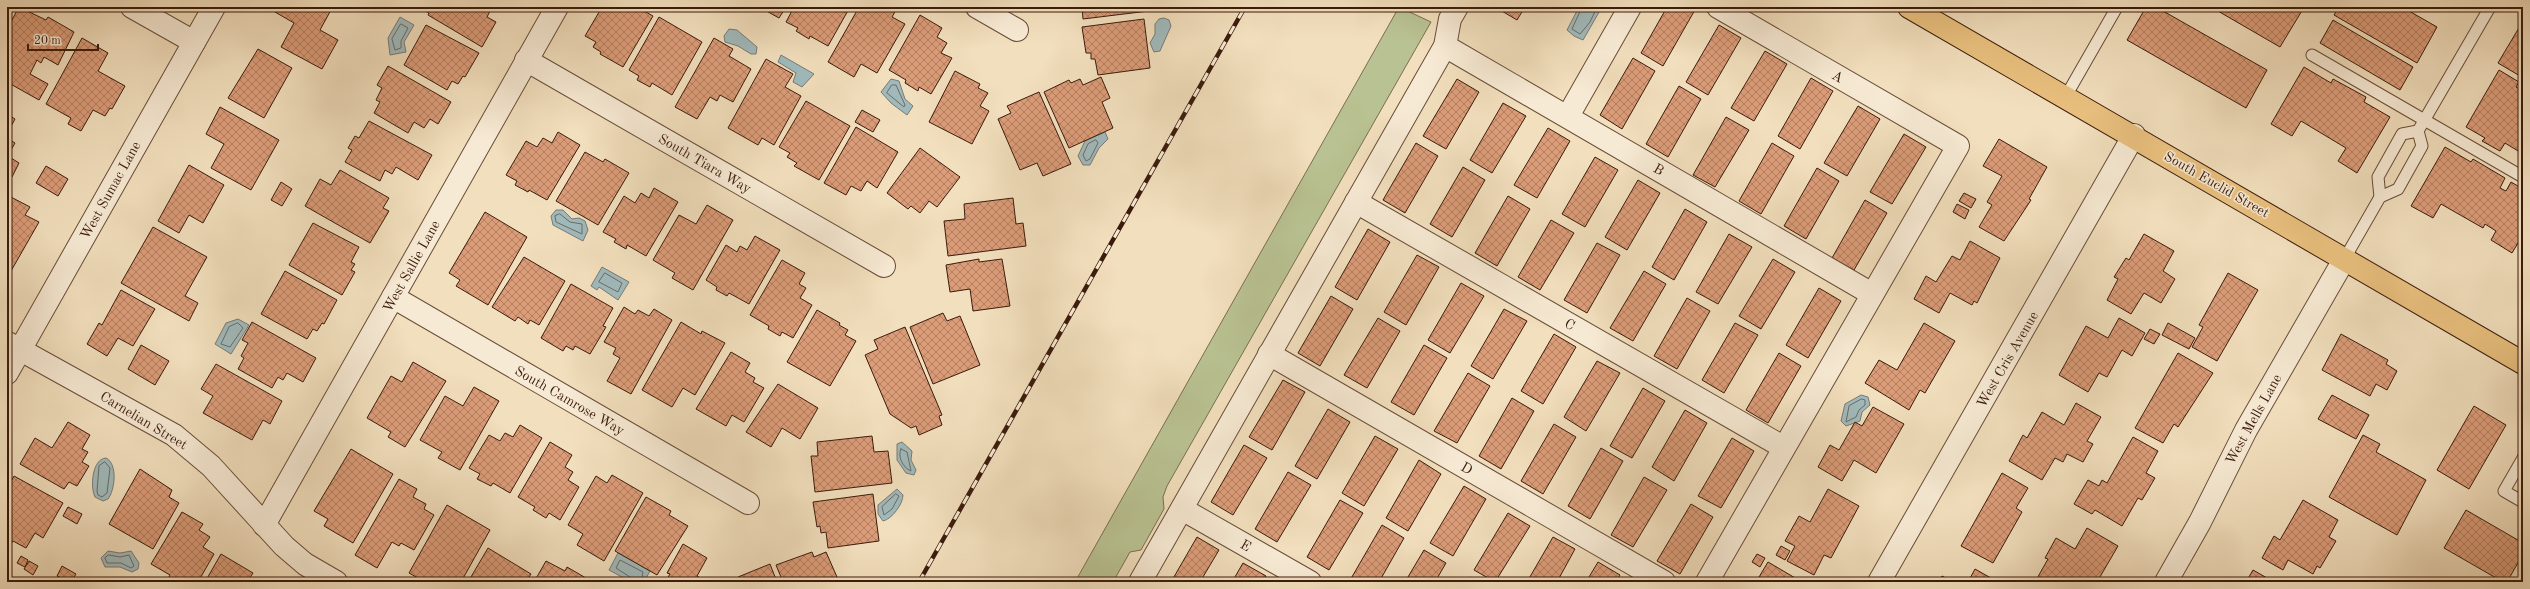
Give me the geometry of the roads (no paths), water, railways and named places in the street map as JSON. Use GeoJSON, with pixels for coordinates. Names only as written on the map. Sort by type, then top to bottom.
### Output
{"type":"FeatureCollection","features":[{"type":"Feature","properties":{"kind":"main road","name":"South Euclid Street"},"geometry":{"type":"LineString","coordinates":[[1911,8],[2066,96],[2523,363]]}},
{"type":"Feature","properties":{"kind":"street"},"geometry":{"type":"LineString","coordinates":[[132,7],[194,42]]}},
{"type":"Feature","properties":{"kind":"street","name":"West Sumac Lane"},"geometry":{"type":"LineString","coordinates":[[7,373],[14,346],[214,7]]}},
{"type":"Feature","properties":{"kind":"street","name":"West Sallie Lane"},"geometry":{"type":"LineString","coordinates":[[264,525],[557,7]]}},
{"type":"Feature","properties":{"kind":"street"},"geometry":{"type":"LineString","coordinates":[[977,7],[1017,30]]}},
{"type":"Feature","properties":{"kind":"street"},"geometry":{"type":"LineString","coordinates":[[1140,582],[1445,46],[1450,19],[1457,7]]}},
{"type":"Feature","properties":{"kind":"street"},"geometry":{"type":"LineString","coordinates":[[1568,116],[1630,7]]}},
{"type":"Feature","properties":{"kind":"street","name":"A"},"geometry":{"type":"LineString","coordinates":[[1718,7],[1958,146],[1872,294]]}},
{"type":"Feature","properties":{"kind":"street","name":"B"},"geometry":{"type":"LineString","coordinates":[[1445,46],[1568,116],[1872,294]]}},
{"type":"Feature","properties":{"kind":"street","name":"South Tiara Way"},"geometry":{"type":"LineString","coordinates":[[526,60],[884,266]]}},
{"type":"Feature","properties":{"kind":"street","name":"West Cris Avenue"},"geometry":{"type":"LineString","coordinates":[[1879,582],[2134,136]]}},
{"type":"Feature","properties":{"kind":"street","name":"C"},"geometry":{"type":"LineString","coordinates":[[1356,202],[1784,447]]}},
{"type":"Feature","properties":{"kind":"street","name":"West Mells Lane"},"geometry":{"type":"LineString","coordinates":[[2166,582],[2200,522],[2246,430],[2345,258]]}},
{"type":"Feature","properties":{"kind":"street"},"geometry":{"type":"LineString","coordinates":[[1707,582],[1872,294]]}},
{"type":"Feature","properties":{"kind":"street","name":"South Camrose Way"},"geometry":{"type":"LineString","coordinates":[[393,297],[748,503]]}},
{"type":"Feature","properties":{"kind":"street","name":"Carnelian Street"},"geometry":{"type":"LineString","coordinates":[[14,346],[174,435],[211,466],[264,525],[294,555],[336,582]]}},
{"type":"Feature","properties":{"kind":"street","name":"D"},"geometry":{"type":"LineString","coordinates":[[1269,354],[1664,582]]}},
{"type":"Feature","properties":{"kind":"street","name":"E"},"geometry":{"type":"LineString","coordinates":[[1182,509],[1310,582]]}},
{"type":"Feature","properties":{"kind":"lane"},"geometry":{"type":"LineString","coordinates":[[2066,96],[2118,7]]}},
{"type":"Feature","properties":{"kind":"lane"},"geometry":{"type":"LineString","coordinates":[[2380,197],[2398,189],[2422,146],[2418,132],[2424,120],[2490,7]]}},
{"type":"Feature","properties":{"kind":"lane"},"geometry":{"type":"LineString","coordinates":[[2312,56],[2523,177]]}},
{"type":"Feature","properties":{"kind":"lane"},"geometry":{"type":"LineString","coordinates":[[2345,258],[2380,197],[2378,177],[2402,134],[2418,132]]}},
{"type":"Feature","properties":{"kind":"lane"},"geometry":{"type":"LineString","coordinates":[[2523,458],[2504,491],[2523,502]]}},
{"type":"Feature","properties":{"kind":"water"},"geometry":{"type":"Polygon","coordinates":[[[1579,7],[1602,7],[1583,40],[1574,36],[1567,30],[1579,7]]]}},
{"type":"Feature","properties":{"kind":"water"},"geometry":{"type":"Polygon","coordinates":[[[400,17],[414,25],[404,42],[406,52],[390,55],[388,38],[400,17]]]}},
{"type":"Feature","properties":{"kind":"water"},"geometry":{"type":"Polygon","coordinates":[[[1164,18],[1169,20],[1171,26],[1160,51],[1154,52],[1150,43],[1155,34],[1155,24],[1159,19],[1164,18]]]}},
{"type":"Feature","properties":{"kind":"water"},"geometry":{"type":"Polygon","coordinates":[[[729,29],[737,30],[757,47],[756,54],[751,54],[738,46],[725,42],[724,36],[729,29]]]}},
{"type":"Feature","properties":{"kind":"water"},"geometry":{"type":"Polygon","coordinates":[[[781,55],[814,74],[802,87],[793,82],[796,73],[778,62],[781,55]]]}},
{"type":"Feature","properties":{"kind":"water"},"geometry":{"type":"Polygon","coordinates":[[[891,79],[899,81],[905,99],[913,106],[907,115],[891,103],[881,92],[891,79]]]}},
{"type":"Feature","properties":{"kind":"water"},"geometry":{"type":"Polygon","coordinates":[[[1105,132],[1108,139],[1099,148],[1090,165],[1083,165],[1078,156],[1085,141],[1105,132]]]}},
{"type":"Feature","properties":{"kind":"water"},"geometry":{"type":"Polygon","coordinates":[[[556,210],[563,210],[572,219],[579,218],[585,221],[588,230],[583,241],[553,225],[551,216],[556,210]]]}},
{"type":"Feature","properties":{"kind":"water"},"geometry":{"type":"Polygon","coordinates":[[[602,267],[629,282],[618,300],[599,287],[597,290],[591,286],[602,267]]]}},
{"type":"Feature","properties":{"kind":"water"},"geometry":{"type":"Polygon","coordinates":[[[238,319],[249,325],[231,354],[215,344],[226,323],[238,319]]]}},
{"type":"Feature","properties":{"kind":"water"},"geometry":{"type":"Polygon","coordinates":[[[1861,395],[1868,397],[1870,405],[1862,412],[1860,421],[1846,426],[1841,421],[1845,404],[1861,395]]]}},
{"type":"Feature","properties":{"kind":"water"},"geometry":{"type":"Polygon","coordinates":[[[902,442],[912,451],[911,460],[916,470],[914,475],[906,473],[897,460],[897,444],[902,442]]]}},
{"type":"Feature","properties":{"kind":"water"},"geometry":{"type":"Polygon","coordinates":[[[106,458],[110,461],[114,471],[114,484],[108,499],[103,501],[95,497],[93,492],[93,474],[98,463],[106,458]]]}},
{"type":"Feature","properties":{"kind":"water"},"geometry":{"type":"Polygon","coordinates":[[[897,489],[903,495],[903,499],[893,514],[883,521],[878,514],[878,505],[897,489]]]}},
{"type":"Feature","properties":{"kind":"water"},"geometry":{"type":"Polygon","coordinates":[[[108,551],[120,553],[131,551],[139,563],[138,569],[132,572],[120,567],[105,567],[101,558],[108,551]]]}},
{"type":"Feature","properties":{"kind":"water"},"geometry":{"type":"Polygon","coordinates":[[[618,553],[650,571],[644,582],[631,582],[609,570],[618,553]]]}},
{"type":"Feature","properties":{"kind":"railway"},"geometry":{"type":"LineString","coordinates":[[919,582],[1245,7]]}}]}
